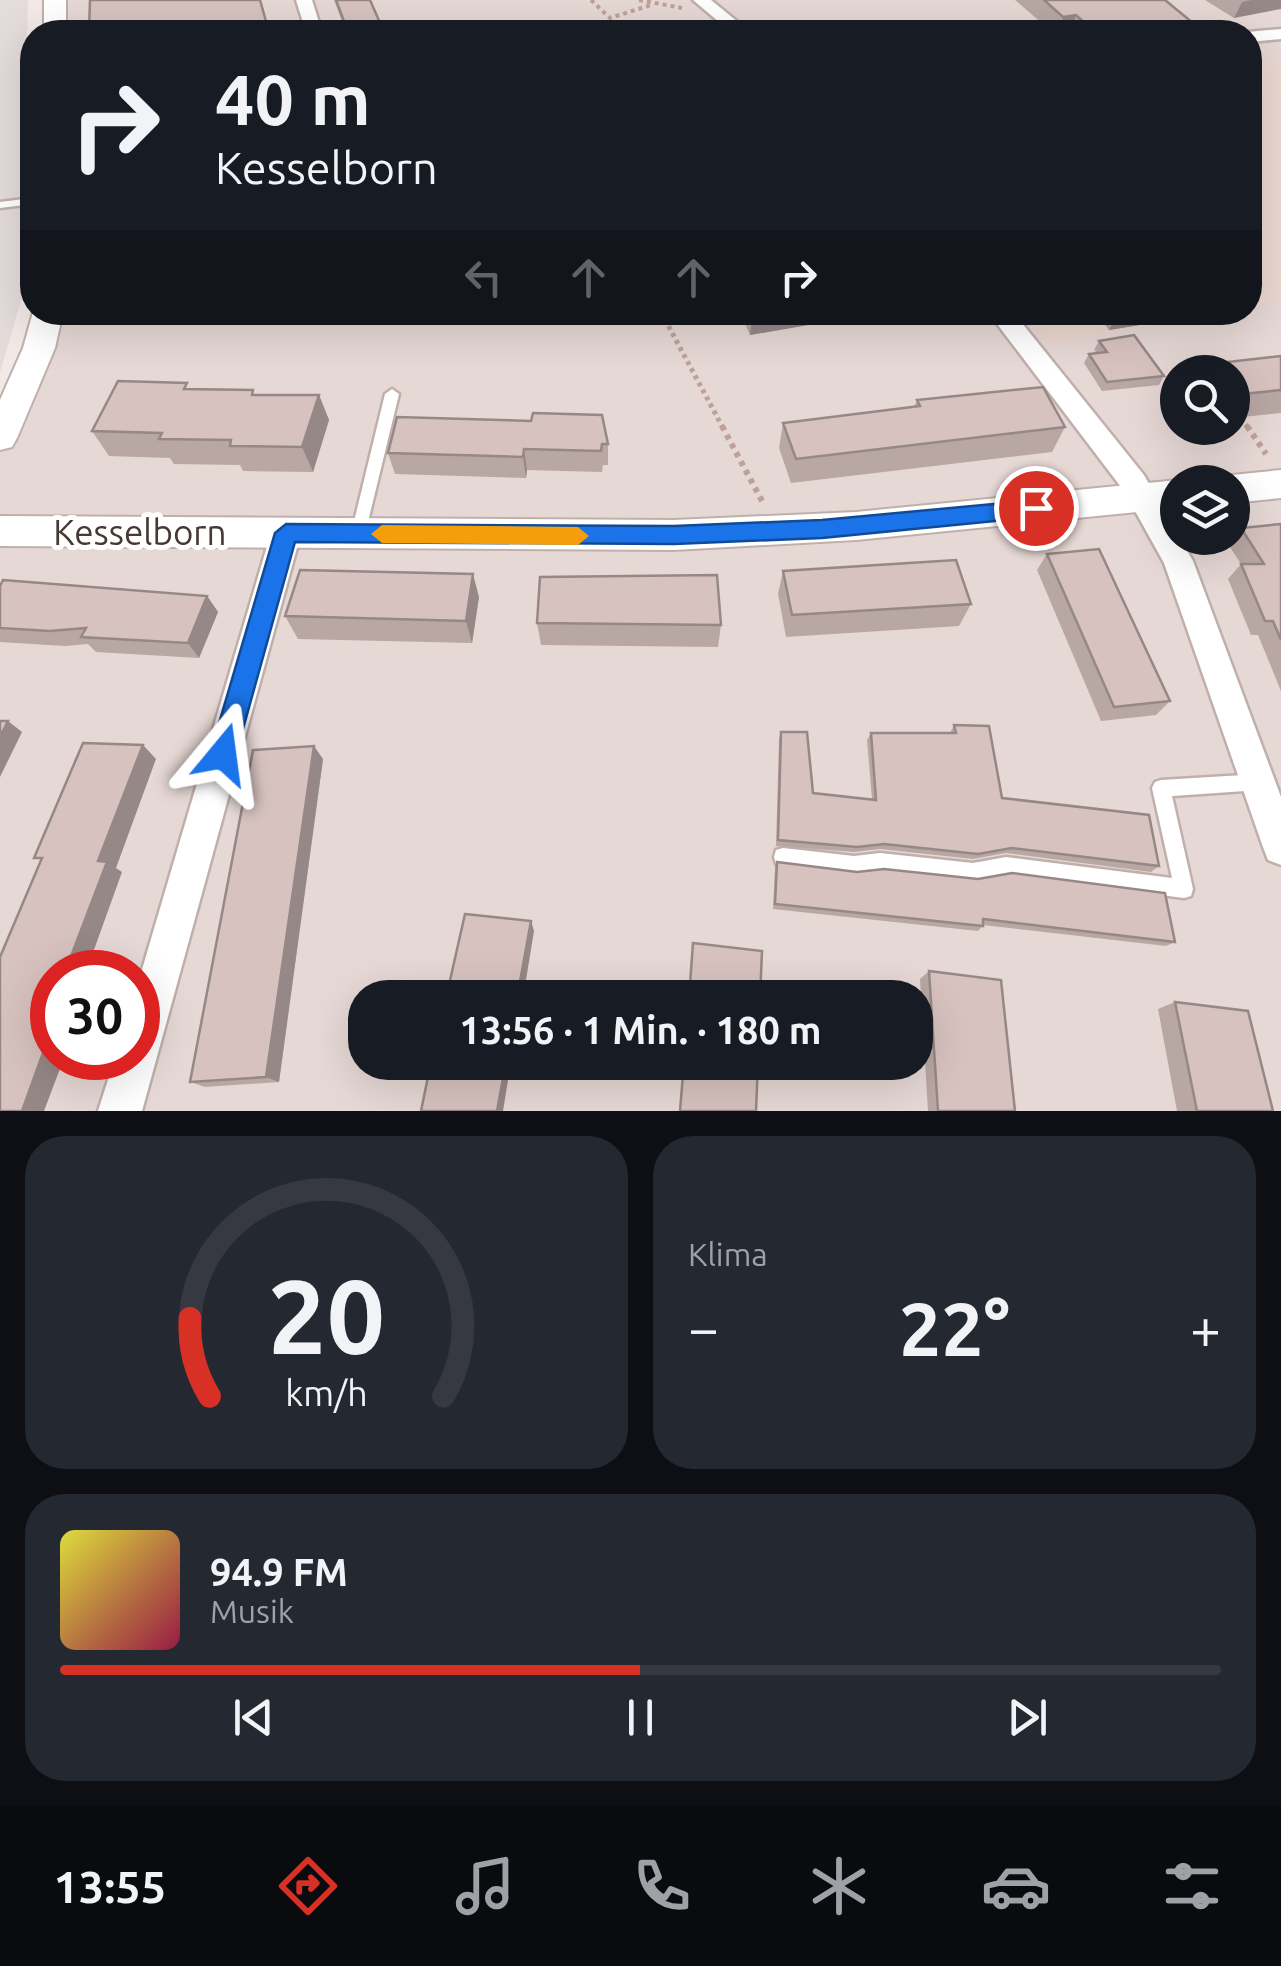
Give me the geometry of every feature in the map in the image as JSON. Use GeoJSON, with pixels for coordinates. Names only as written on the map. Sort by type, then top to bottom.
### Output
{"type":"FeatureCollection","features":[{"type":"Feature","properties":{"kind":"street"},"geometry":{"type":"LineString","coordinates":[[696,4],[721,20]]}},
{"type":"Feature","properties":{"kind":"street"},"geometry":{"type":"LineString","coordinates":[[0,438],[44,325]]}},
{"type":"Feature","properties":{"kind":"street"},"geometry":{"type":"LineString","coordinates":[[1011,325],[1160,495]]}},
{"type":"Feature","properties":{"kind":"street"},"geometry":{"type":"LineString","coordinates":[[1250,481],[1276,472]]}},
{"type":"Feature","properties":{"kind":"street","name":"Kesselborn"},"geometry":{"type":"LineString","coordinates":[[0,531],[569,536],[778,532],[1160,496]]}},
{"type":"Feature","properties":{"kind":"street"},"geometry":{"type":"LineString","coordinates":[[160,974],[286,533]]}},
{"type":"Feature","properties":{"kind":"street"},"geometry":{"type":"LineString","coordinates":[[1176,555],[1281,847]]}},
{"type":"Feature","properties":{"kind":"street"},"geometry":{"type":"LineString","coordinates":[[120,1111],[129,1080]]}},
{"type":"Feature","properties":{"kind":"lane"},"geometry":{"type":"LineString","coordinates":[[358,534],[392,394]]}},
{"type":"Feature","properties":{"kind":"lane"},"geometry":{"type":"LineString","coordinates":[[783,857],[974,872],[1006,866],[1184,888],[1161,788],[1260,782]]}},
{"type":"Feature","properties":{"kind":"path"},"geometry":{"type":"LineString","coordinates":[[591,0],[610,18],[651,5],[696,4]]}},
{"type":"Feature","properties":{"kind":"path"},"geometry":{"type":"LineString","coordinates":[[639,0],[651,5]]}},
{"type":"Feature","properties":{"kind":"path"},"geometry":{"type":"LineString","coordinates":[[631,14],[636,20]]}},
{"type":"Feature","properties":{"kind":"path"},"geometry":{"type":"LineString","coordinates":[[668,325],[778,532]]}},
{"type":"Feature","properties":{"kind":"path"},"geometry":{"type":"LineString","coordinates":[[1250,433],[1276,472]]}},
{"type":"Feature","properties":{"kind":"shaded area"},"geometry":{"type":"Polygon","coordinates":[[[0,0],[28,0],[28,20],[20,20],[20,304],[0,372],[0,0]]]}},
{"type":"Feature","properties":{"kind":"shaded area"},"geometry":{"type":"Polygon","coordinates":[[[55,0],[1281,0],[1281,1111],[0,1111],[0,438],[43,325],[1262,325],[1262,20],[55,20],[55,0]]]}},
{"type":"Feature","properties":{"kind":"shaded area"},"geometry":{"type":"Polygon","coordinates":[[[1262,53],[1281,66],[1281,300],[1262,304],[1262,53]]]}},
{"type":"Feature","properties":{"kind":"shaded area"},"geometry":{"type":"Polygon","coordinates":[[[1033,325],[1151,325],[1050,344],[1033,325]]]}},
{"type":"Feature","properties":{"kind":"building"},"geometry":{"type":"Polygon","coordinates":[[[90,0],[260,0],[266,20],[89,20],[90,0]]]}},
{"type":"Feature","properties":{"kind":"building"},"geometry":{"type":"Polygon","coordinates":[[[336,0],[370,0],[379,20],[344,20],[336,0]]]}},
{"type":"Feature","properties":{"kind":"building"},"geometry":{"type":"Polygon","coordinates":[[[1044,0],[1165,0],[1189,20],[1082,20],[1076,15],[1063,17],[1044,0]]]}},
{"type":"Feature","properties":{"kind":"building"},"geometry":{"type":"Polygon","coordinates":[[[1134,335],[1160,371],[1160,376],[1107,382],[1089,354],[1107,352],[1099,341],[1134,335]]]}},
{"type":"Feature","properties":{"kind":"building"},"geometry":{"type":"Polygon","coordinates":[[[1281,356],[1281,390],[1250,393],[1250,359],[1281,356]]]}},
{"type":"Feature","properties":{"kind":"building"},"geometry":{"type":"Polygon","coordinates":[[[118,381],[187,383],[184,389],[253,390],[252,395],[319,395],[302,447],[230,446],[231,440],[159,439],[162,433],[92,431],[118,381]]]}},
{"type":"Feature","properties":{"kind":"building"},"geometry":{"type":"Polygon","coordinates":[[[1043,387],[1065,427],[796,459],[783,423],[920,406],[917,400],[1043,387]]]}},
{"type":"Feature","properties":{"kind":"building"},"geometry":{"type":"Polygon","coordinates":[[[533,413],[602,415],[608,444],[602,444],[601,451],[524,449],[523,457],[388,453],[397,417],[531,421],[533,413]]]}},
{"type":"Feature","properties":{"kind":"building"},"geometry":{"type":"Polygon","coordinates":[[[1281,524],[1281,640],[1273,621],[1265,621],[1241,564],[1264,564],[1250,542],[1250,527],[1281,524]]]}},
{"type":"Feature","properties":{"kind":"building"},"geometry":{"type":"Polygon","coordinates":[[[1099,549],[1170,701],[1114,707],[1047,554],[1099,549]]]}},
{"type":"Feature","properties":{"kind":"building"},"geometry":{"type":"Polygon","coordinates":[[[956,560],[971,604],[792,615],[783,571],[956,560]]]}},
{"type":"Feature","properties":{"kind":"building"},"geometry":{"type":"Polygon","coordinates":[[[300,570],[473,574],[466,621],[285,616],[300,570]]]}},
{"type":"Feature","properties":{"kind":"building"},"geometry":{"type":"Polygon","coordinates":[[[717,575],[721,625],[537,623],[540,577],[717,575]]]}},
{"type":"Feature","properties":{"kind":"building"},"geometry":{"type":"Polygon","coordinates":[[[3,580],[207,596],[188,643],[81,637],[86,628],[0,628],[3,580]]]}},
{"type":"Feature","properties":{"kind":"building"},"geometry":{"type":"Polygon","coordinates":[[[0,721],[8,721],[0,737],[0,721]]]}},
{"type":"Feature","properties":{"kind":"building"},"geometry":{"type":"Polygon","coordinates":[[[954,725],[989,726],[1002,798],[1149,815],[1159,866],[1012,848],[978,854],[884,844],[857,847],[778,840],[781,732],[807,732],[813,793],[876,800],[871,733],[956,733],[954,725]]]}},
{"type":"Feature","properties":{"kind":"building"},"geometry":{"type":"Polygon","coordinates":[[[83,743],[143,745],[98,861],[107,862],[73,950],[30,950],[30,1080],[33,1080],[22,1111],[0,1111],[0,957],[42,858],[34,858],[83,743]]]}},
{"type":"Feature","properties":{"kind":"building"},"geometry":{"type":"Polygon","coordinates":[[[314,746],[266,1077],[190,1082],[253,750],[314,746]]]}},
{"type":"Feature","properties":{"kind":"building"},"geometry":{"type":"Polygon","coordinates":[[[777,862],[857,872],[884,869],[978,879],[1012,873],[1165,893],[1175,942],[983,919],[983,926],[775,904],[777,862]]]}},
{"type":"Feature","properties":{"kind":"building"},"geometry":{"type":"Polygon","coordinates":[[[465,914],[531,921],[520,980],[450,980],[465,914]]]}},
{"type":"Feature","properties":{"kind":"building"},"geometry":{"type":"Polygon","coordinates":[[[693,943],[762,951],[761,980],[690,980],[693,943]]]}},
{"type":"Feature","properties":{"kind":"building"},"geometry":{"type":"Polygon","coordinates":[[[929,971],[1001,980],[1015,1111],[938,1111],[933,980],[930,980],[929,971]]]}},
{"type":"Feature","properties":{"kind":"building"},"geometry":{"type":"Polygon","coordinates":[[[1175,1002],[1248,1011],[1273,1111],[1197,1111],[1175,1002]]]}},
{"type":"Feature","properties":{"kind":"building"},"geometry":{"type":"Polygon","coordinates":[[[427,1080],[503,1080],[497,1111],[421,1111],[427,1080]]]}},
{"type":"Feature","properties":{"kind":"building"},"geometry":{"type":"Polygon","coordinates":[[[683,1080],[757,1080],[756,1111],[680,1111],[683,1080]]]}},
{"type":"Feature","properties":{"kind":"slow traffic"},"geometry":{"type":"LineString","coordinates":[[382,534],[578,536]]}},
{"type":"Feature","properties":{"kind":"route"},"geometry":{"type":"LineString","coordinates":[[223,754],[286,533],[674,535],[822,529],[1036,508]]}}]}
